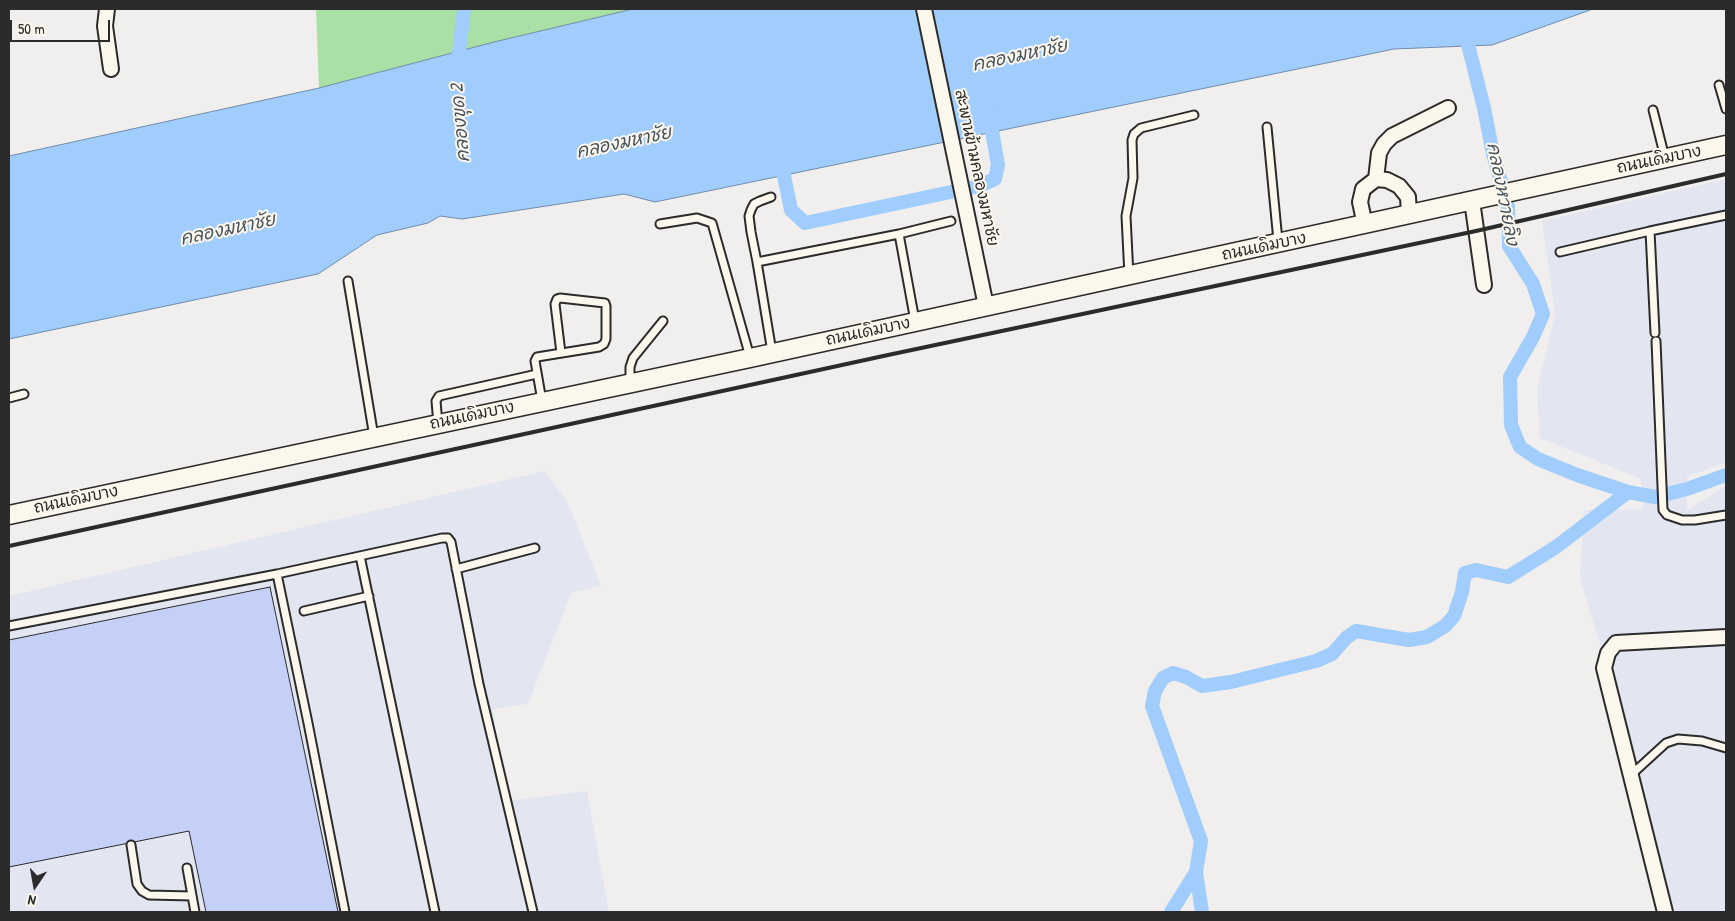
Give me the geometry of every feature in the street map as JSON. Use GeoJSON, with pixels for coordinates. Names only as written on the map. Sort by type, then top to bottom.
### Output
{"type":"FeatureCollection","features":[{"type":"Feature","properties":{"kind":"street"},"geometry":{"type":"LineString","coordinates":[[107,9],[105,26],[111,69]]}},
{"type":"Feature","properties":{"kind":"street","name":"สะพานข้ามคลองมหาชัย"},"geometry":{"type":"LineString","coordinates":[[924,9],[986,306]]}},
{"type":"Feature","properties":{"kind":"street"},"geometry":{"type":"LineString","coordinates":[[1376,179],[1379,153],[1392,136],[1448,108]]}},
{"type":"Feature","properties":{"kind":"street","name":"ถนนเดิมบาง"},"geometry":{"type":"LineString","coordinates":[[9,515],[750,358],[1726,145]]}},
{"type":"Feature","properties":{"kind":"street"},"geometry":{"type":"LineString","coordinates":[[1365,225],[1360,202],[1363,188],[1376,179],[1387,180],[1399,186],[1408,197],[1409,214]]}},
{"type":"Feature","properties":{"kind":"street"},"geometry":{"type":"LineString","coordinates":[[1472,201],[1484,285]]}},
{"type":"Feature","properties":{"kind":"street"},"geometry":{"type":"LineString","coordinates":[[1666,912],[1604,668],[1608,653],[1616,643],[1726,636]]}},
{"type":"Feature","properties":{"kind":"lane"},"geometry":{"type":"LineString","coordinates":[[1719,85],[1726,109]]}},
{"type":"Feature","properties":{"kind":"lane"},"geometry":{"type":"LineString","coordinates":[[1653,110],[1665,159]]}},
{"type":"Feature","properties":{"kind":"lane"},"geometry":{"type":"LineString","coordinates":[[1128,276],[1126,216],[1133,178],[1132,140],[1134,134],[1141,128],[1194,115]]}},
{"type":"Feature","properties":{"kind":"lane"},"geometry":{"type":"LineString","coordinates":[[1267,127],[1278,244]]}},
{"type":"Feature","properties":{"kind":"lane"},"geometry":{"type":"LineString","coordinates":[[771,197],[754,204],[749,216],[772,352]]}},
{"type":"Feature","properties":{"kind":"lane"},"geometry":{"type":"LineString","coordinates":[[1560,252],[1726,215]]}},
{"type":"Feature","properties":{"kind":"lane"},"geometry":{"type":"LineString","coordinates":[[660,224],[697,218],[712,223],[750,358]]}},
{"type":"Feature","properties":{"kind":"lane"},"geometry":{"type":"LineString","coordinates":[[757,262],[899,234],[951,221]]}},
{"type":"Feature","properties":{"kind":"lane"},"geometry":{"type":"LineString","coordinates":[[1650,231],[1655,333]]}},
{"type":"Feature","properties":{"kind":"lane"},"geometry":{"type":"LineString","coordinates":[[899,234],[916,322]]}},
{"type":"Feature","properties":{"kind":"lane"},"geometry":{"type":"LineString","coordinates":[[348,281],[374,437]]}},
{"type":"Feature","properties":{"kind":"lane"},"geometry":{"type":"LineString","coordinates":[[542,402],[535,361],[538,357],[599,347],[604,344],[606,339],[606,306],[604,303],[568,299],[557,300],[561,353]]}},
{"type":"Feature","properties":{"kind":"lane"},"geometry":{"type":"LineString","coordinates":[[630,383],[630,367],[633,358],[663,321]]}},
{"type":"Feature","properties":{"kind":"lane"},"geometry":{"type":"LineString","coordinates":[[1656,341],[1663,510],[1667,516],[1682,520],[1726,515]]}},
{"type":"Feature","properties":{"kind":"lane"},"geometry":{"type":"LineString","coordinates":[[438,424],[436,401],[439,396],[537,374]]}},
{"type":"Feature","properties":{"kind":"lane"},"geometry":{"type":"LineString","coordinates":[[9,398],[24,394]]}},
{"type":"Feature","properties":{"kind":"lane"},"geometry":{"type":"LineString","coordinates":[[9,626],[277,574],[448,538],[481,694],[532,912]]}},
{"type":"Feature","properties":{"kind":"lane"},"geometry":{"type":"LineString","coordinates":[[456,569],[535,548]]}},
{"type":"Feature","properties":{"kind":"lane"},"geometry":{"type":"LineString","coordinates":[[360,556],[435,912]]}},
{"type":"Feature","properties":{"kind":"lane"},"geometry":{"type":"LineString","coordinates":[[277,574],[345,912]]}},
{"type":"Feature","properties":{"kind":"lane"},"geometry":{"type":"LineString","coordinates":[[304,611],[369,596]]}},
{"type":"Feature","properties":{"kind":"lane"},"geometry":{"type":"LineString","coordinates":[[1631,774],[1666,744],[1678,739],[1702,741],[1726,748]]}},
{"type":"Feature","properties":{"kind":"lane"},"geometry":{"type":"LineString","coordinates":[[131,844],[137,884],[142,891],[149,895],[192,896]]}},
{"type":"Feature","properties":{"kind":"lane"},"geometry":{"type":"LineString","coordinates":[[187,868],[195,912]]}},
{"type":"Feature","properties":{"kind":"shaded area"},"geometry":{"type":"Polygon","coordinates":[[[1726,179],[1726,462],[1687,477],[1687,510],[1726,486],[1726,912],[1674,912],[1635,759],[1580,579],[1584,510],[1643,509],[1641,479],[1540,438],[1537,390],[1555,313],[1542,221],[1726,179]]]}},
{"type":"Feature","properties":{"kind":"shaded area"},"geometry":{"type":"Polygon","coordinates":[[[544,471],[567,501],[601,586],[571,593],[528,704],[493,709],[505,801],[587,791],[609,912],[9,912],[9,596],[544,471]]]}},
{"type":"Feature","properties":{"kind":"green space"},"geometry":{"type":"Polygon","coordinates":[[[316,9],[633,9],[494,42],[319,88],[316,9]]]}},
{"type":"Feature","properties":{"kind":"water","name":"คลองมหาชัย"},"geometry":{"type":"Polygon","coordinates":[[[633,9],[1593,9],[1492,45],[1394,49],[655,202],[624,194],[462,219],[440,216],[428,223],[377,235],[318,274],[9,339],[9,156],[319,88],[494,42],[633,9]]]}},
{"type":"Feature","properties":{"kind":"building"},"geometry":{"type":"Polygon","coordinates":[[[270,587],[338,912],[206,912],[189,831],[9,867],[9,640],[270,587]]]}},
{"type":"Feature","properties":{"kind":"waterway","name":"คลองขุด 2"},"geometry":{"type":"LineString","coordinates":[[457,70],[464,9]]}},
{"type":"Feature","properties":{"kind":"waterway","name":"คลองหวายลิง"},"geometry":{"type":"LineString","coordinates":[[1459,9],[1484,108],[1493,154],[1508,207],[1509,246],[1533,284],[1543,314],[1533,337],[1510,377],[1511,425],[1520,447],[1538,459],[1577,475],[1628,492],[1655,497],[1687,489],[1726,475]]}},
{"type":"Feature","properties":{"kind":"waterway"},"geometry":{"type":"LineString","coordinates":[[780,156],[791,210],[805,223],[979,186],[995,179],[998,165],[989,114]]}},
{"type":"Feature","properties":{"kind":"waterway"},"geometry":{"type":"LineString","coordinates":[[1202,912],[1196,872],[1201,841],[1152,706],[1155,691],[1163,678],[1173,673],[1186,677],[1202,686],[1231,682],[1316,661],[1332,654],[1346,638],[1356,631],[1409,640],[1427,637],[1445,626],[1454,616],[1462,592],[1465,573],[1476,570],[1508,577],[1556,547],[1628,492]]}},
{"type":"Feature","properties":{"kind":"waterway"},"geometry":{"type":"LineString","coordinates":[[1171,912],[1196,872]]}},
{"type":"Feature","properties":{"kind":"railway"},"geometry":{"type":"LineString","coordinates":[[9,546],[888,355],[1476,231],[1726,174]]}}]}
